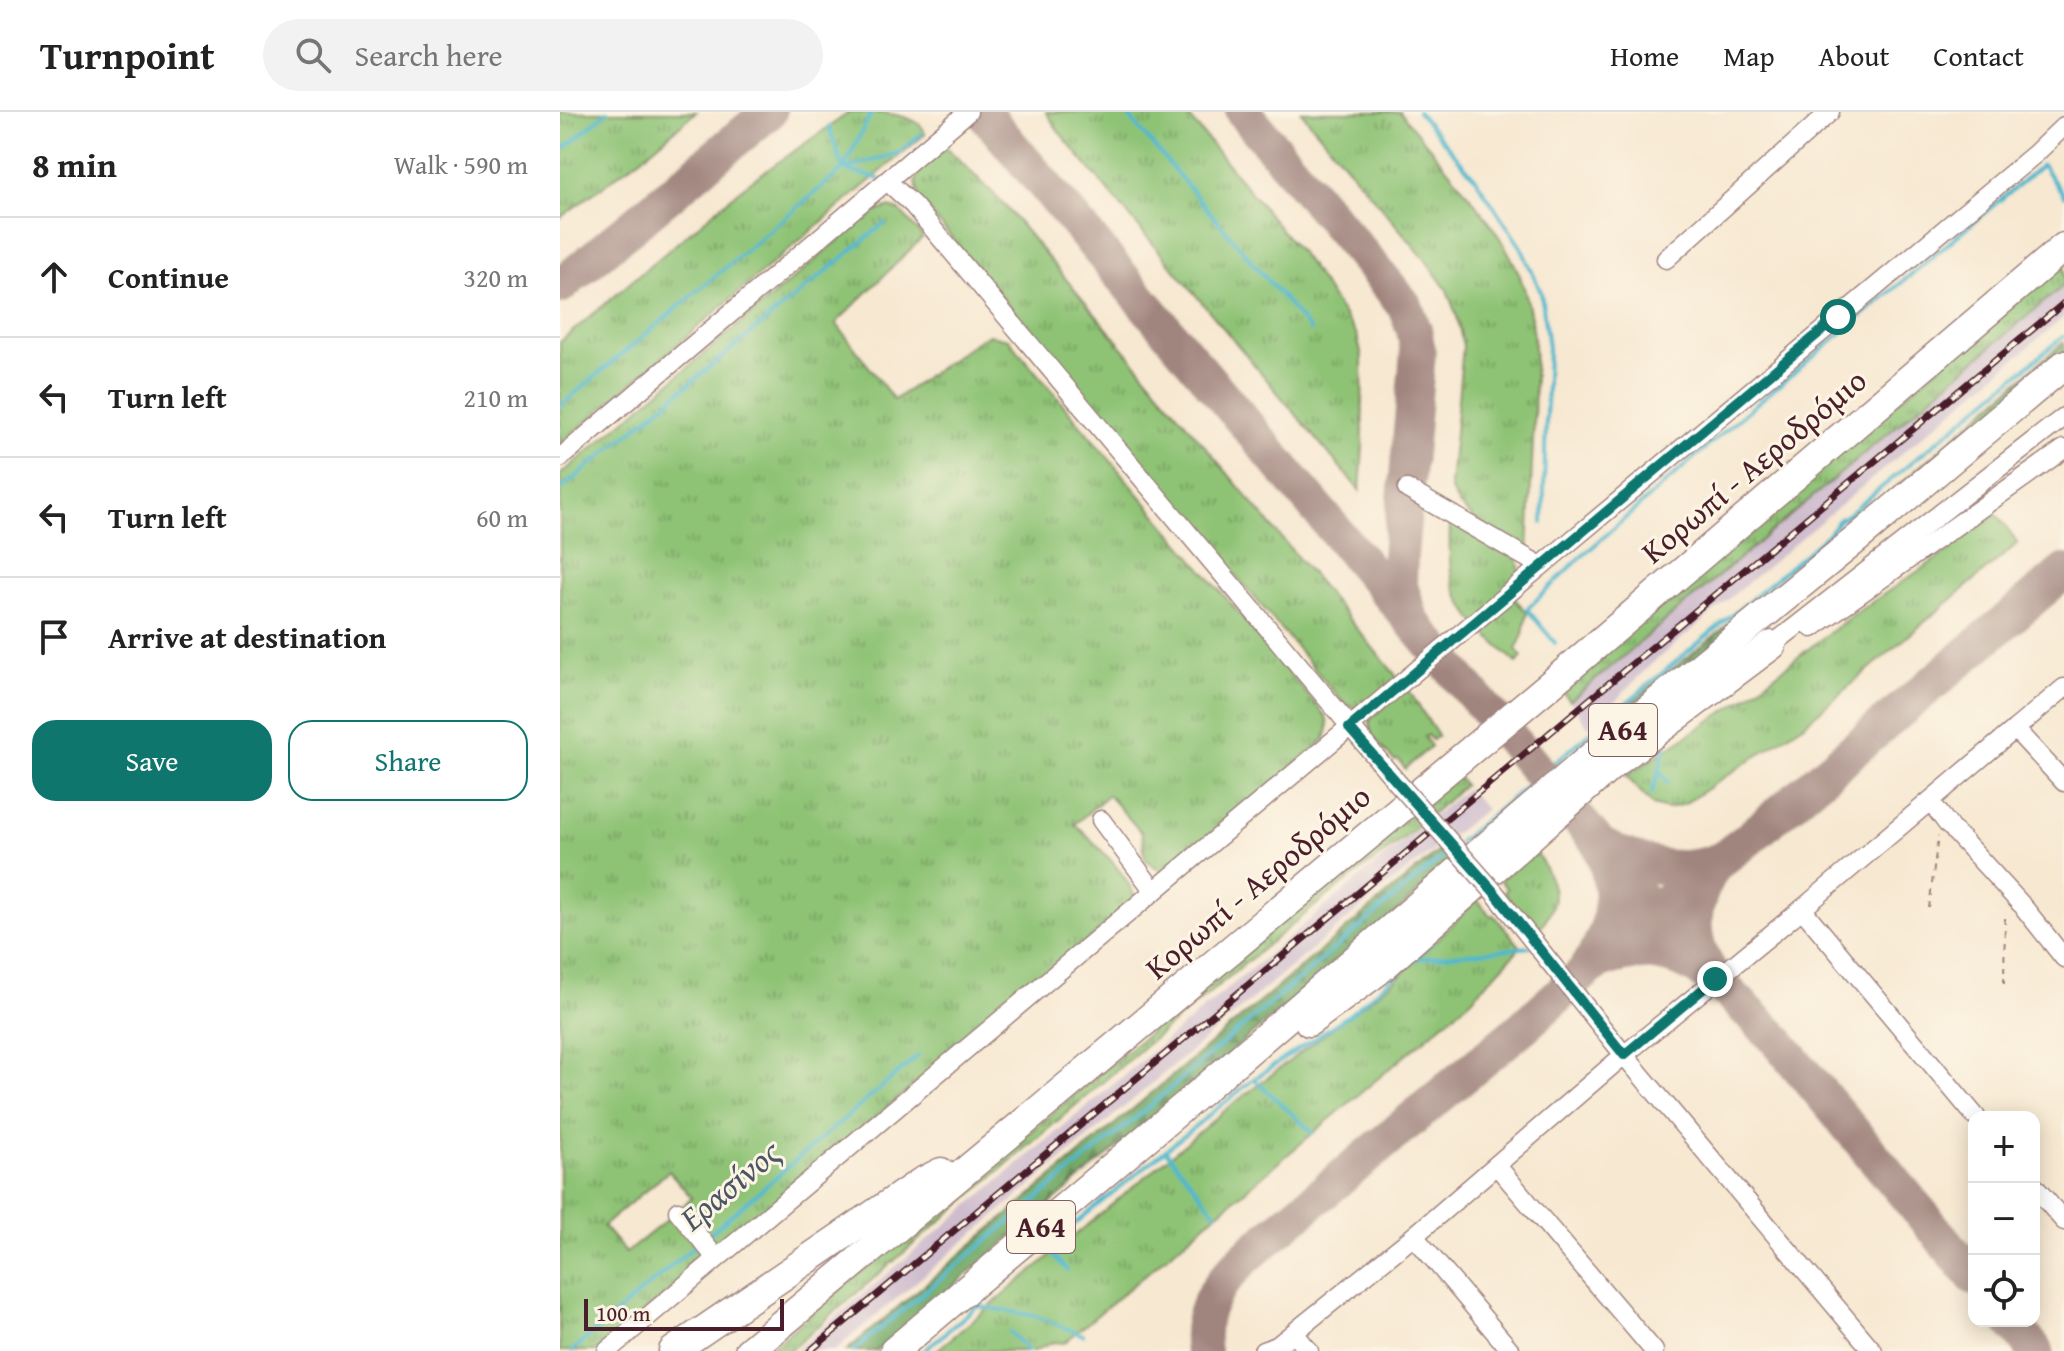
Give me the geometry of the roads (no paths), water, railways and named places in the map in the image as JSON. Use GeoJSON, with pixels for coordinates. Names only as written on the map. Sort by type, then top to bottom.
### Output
{"type":"FeatureCollection","features":[{"type":"Feature","properties":{"kind":"highway","name":"Κορωπί - Αεροδρόμιο"},"geometry":{"type":"LineString","coordinates":[[749,1351],[1553,682],[2064,247]]}},
{"type":"Feature","properties":{"kind":"highway","name":"Α64"},"geometry":{"type":"LineString","coordinates":[[894,1351],[1608,742],[2064,365]]}},
{"type":"Feature","properties":{"kind":"highway"},"geometry":{"type":"LineString","coordinates":[[1189,1102],[1377,972],[1611,766],[1772,645]]}},
{"type":"Feature","properties":{"kind":"highway"},"geometry":{"type":"LineString","coordinates":[[673,1351],[921,1182],[997,1143]]}},
{"type":"Feature","properties":{"kind":"street"},"geometry":{"type":"LineString","coordinates":[[560,458],[968,112]]}},
{"type":"Feature","properties":{"kind":"street"},"geometry":{"type":"LineString","coordinates":[[1666,259],[1830,112]]}},
{"type":"Feature","properties":{"kind":"street"},"geometry":{"type":"LineString","coordinates":[[607,1351],[707,1248],[1154,891],[2035,154],[2064,126]]}},
{"type":"Feature","properties":{"kind":"street"},"geometry":{"type":"LineString","coordinates":[[888,182],[913,205],[1349,728],[1494,892],[1624,1055],[1873,1351]]}},
{"type":"Feature","properties":{"kind":"street"},"geometry":{"type":"LineString","coordinates":[[1772,645],[2064,417]]}},
{"type":"Feature","properties":{"kind":"street"},"geometry":{"type":"LineString","coordinates":[[1772,645],[1810,629],[2064,449]]}},
{"type":"Feature","properties":{"kind":"street"},"geometry":{"type":"LineString","coordinates":[[1407,489],[1541,566]]}},
{"type":"Feature","properties":{"kind":"street"},"geometry":{"type":"LineString","coordinates":[[1263,1351],[1277,1346],[1414,1236],[1624,1055],[2064,688]]}},
{"type":"Feature","properties":{"kind":"street"},"geometry":{"type":"LineString","coordinates":[[2015,729],[2064,782]]}},
{"type":"Feature","properties":{"kind":"street"},"geometry":{"type":"LineString","coordinates":[[1930,801],[1948,831],[2023,906],[2064,958]]}},
{"type":"Feature","properties":{"kind":"street"},"geometry":{"type":"LineString","coordinates":[[1101,820],[1154,891]]}},
{"type":"Feature","properties":{"kind":"street"},"geometry":{"type":"LineString","coordinates":[[1802,909],[1971,1111]]}},
{"type":"Feature","properties":{"kind":"street"},"geometry":{"type":"LineString","coordinates":[[1497,1166],[1654,1351]]}},
{"type":"Feature","properties":{"kind":"street"},"geometry":{"type":"LineString","coordinates":[[2040,1193],[2064,1221]]}},
{"type":"Feature","properties":{"kind":"street"},"geometry":{"type":"LineString","coordinates":[[678,1211],[707,1248]]}},
{"type":"Feature","properties":{"kind":"street"},"geometry":{"type":"LineString","coordinates":[[1414,1236],[1511,1351]]}},
{"type":"Feature","properties":{"kind":"street"},"geometry":{"type":"LineString","coordinates":[[1294,1333],[1309,1351]]}},
{"type":"Feature","properties":{"kind":"waterway"},"geometry":{"type":"LineString","coordinates":[[560,152],[607,112]]}},
{"type":"Feature","properties":{"kind":"waterway"},"geometry":{"type":"LineString","coordinates":[[843,169],[872,112]]}},
{"type":"Feature","properties":{"kind":"waterway"},"geometry":{"type":"LineString","coordinates":[[1125,112],[1310,330]]}},
{"type":"Feature","properties":{"kind":"waterway"},"geometry":{"type":"LineString","coordinates":[[1418,112],[1475,178],[1521,247],[1541,292],[1548,348],[1543,523]]}},
{"type":"Feature","properties":{"kind":"waterway"},"geometry":{"type":"LineString","coordinates":[[560,406],[843,169],[829,127]]}},
{"type":"Feature","properties":{"kind":"waterway"},"geometry":{"type":"LineString","coordinates":[[879,179],[843,169],[899,153],[921,134]]}},
{"type":"Feature","properties":{"kind":"waterway"},"geometry":{"type":"LineString","coordinates":[[1555,643],[1527,609],[1580,558],[1736,421],[2042,165]]}},
{"type":"Feature","properties":{"kind":"waterway"},"geometry":{"type":"LineString","coordinates":[[2043,166],[2064,196]]}},
{"type":"Feature","properties":{"kind":"waterway"},"geometry":{"type":"LineString","coordinates":[[560,490],[885,223]]}},
{"type":"Feature","properties":{"kind":"waterway"},"geometry":{"type":"LineString","coordinates":[[1459,842],[1779,576],[1828,534],[1839,520],[2064,336]]}},
{"type":"Feature","properties":{"kind":"waterway"},"geometry":{"type":"LineString","coordinates":[[1651,753],[1666,744],[1659,771]]}},
{"type":"Feature","properties":{"kind":"waterway"},"geometry":{"type":"LineString","coordinates":[[1652,793],[1659,771],[1668,782]]}},
{"type":"Feature","properties":{"kind":"waterway"},"geometry":{"type":"LineString","coordinates":[[853,1351],[1151,1105],[1449,851]]}},
{"type":"Feature","properties":{"kind":"waterway"},"geometry":{"type":"LineString","coordinates":[[1432,942],[1414,959],[1530,947]]}},
{"type":"Feature","properties":{"kind":"waterway"},"geometry":{"type":"LineString","coordinates":[[924,1351],[1219,1107],[1254,1079],[1349,1015],[1414,959]]}},
{"type":"Feature","properties":{"kind":"waterway","name":"Ερασίνος"},"geometry":{"type":"LineString","coordinates":[[707,1236],[918,1056]]}},
{"type":"Feature","properties":{"kind":"waterway"},"geometry":{"type":"LineString","coordinates":[[1254,1079],[1313,1133]]}},
{"type":"Feature","properties":{"kind":"waterway"},"geometry":{"type":"LineString","coordinates":[[1166,1151],[1216,1213]]}},
{"type":"Feature","properties":{"kind":"waterway","name":"Ερασίνος"},"geometry":{"type":"LineString","coordinates":[[572,1351],[697,1244]]}},
{"type":"Feature","properties":{"kind":"waterway"},"geometry":{"type":"LineString","coordinates":[[1046,1247],[1067,1270]]}},
{"type":"Feature","properties":{"kind":"waterway"},"geometry":{"type":"LineString","coordinates":[[977,1306],[1036,1316],[1083,1335]]}},
{"type":"Feature","properties":{"kind":"waterway"},"geometry":{"type":"LineString","coordinates":[[1010,1332],[1028,1351]]}},
{"type":"Feature","properties":{"kind":"railway"},"geometry":{"type":"LineString","coordinates":[[810,1351],[2064,303]]}}]}
